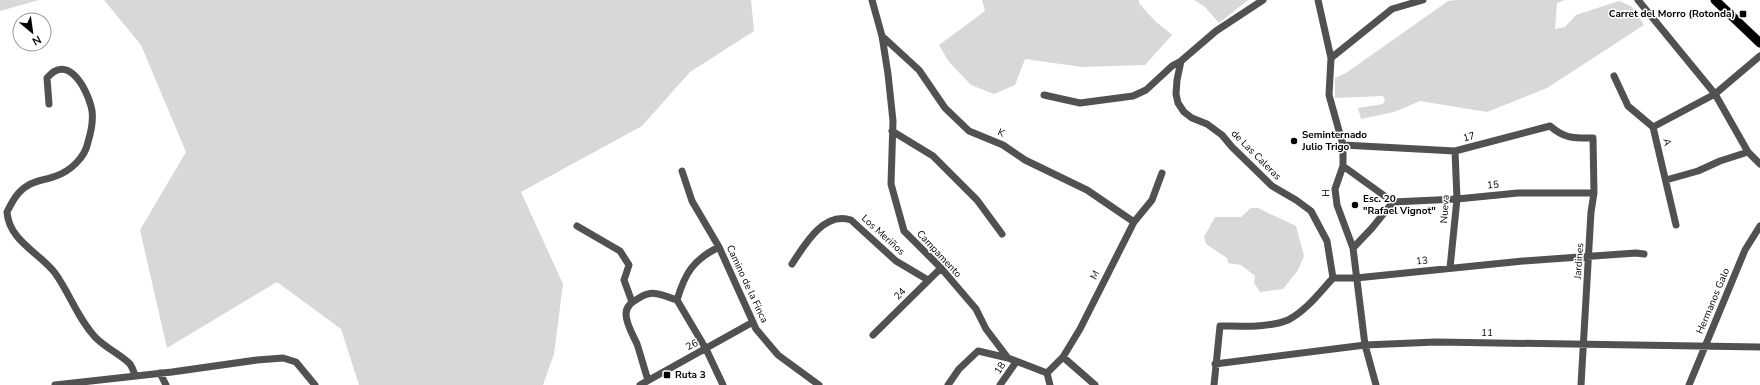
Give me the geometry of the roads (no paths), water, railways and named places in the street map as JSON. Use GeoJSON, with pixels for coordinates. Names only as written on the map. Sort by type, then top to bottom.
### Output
{"type":"FeatureCollection","features":[{"type":"Feature","properties":{"kind":"main road"},"geometry":{"type":"LineString","coordinates":[[1715,0],[1760,43]]}},
{"type":"Feature","properties":{"kind":"street","name":"Campamento"},"geometry":{"type":"LineString","coordinates":[[872,0],[882,36],[888,74],[892,131],[891,184],[904,231],[941,268],[976,309],[986,329],[1008,358],[1047,373]]}},
{"type":"Feature","properties":{"kind":"street"},"geometry":{"type":"LineString","coordinates":[[1044,95],[1080,103],[1133,96],[1146,90],[1172,66],[1181,61],[1216,31],[1263,0]]}},
{"type":"Feature","properties":{"kind":"street","name":"H"},"geometry":{"type":"LineString","coordinates":[[1318,0],[1331,58],[1329,95],[1343,145],[1343,166],[1335,189],[1337,205],[1353,248],[1365,345],[1376,385]]}},
{"type":"Feature","properties":{"kind":"street"},"geometry":{"type":"LineString","coordinates":[[1331,58],[1392,9],[1423,0]]}},
{"type":"Feature","properties":{"kind":"street"},"geometry":{"type":"LineString","coordinates":[[1638,0],[1715,94],[1748,152],[1760,164]]}},
{"type":"Feature","properties":{"kind":"street","name":"K"},"geometry":{"type":"LineString","coordinates":[[882,36],[919,70],[945,108],[969,131],[1003,145],[1025,160],[1087,190],[1134,222]]}},
{"type":"Feature","properties":{"kind":"street"},"geometry":{"type":"LineString","coordinates":[[1614,76],[1628,106],[1653,126],[1715,94],[1760,56]]}},
{"type":"Feature","properties":{"kind":"street","name":"de Las Caleras"},"geometry":{"type":"LineString","coordinates":[[1181,61],[1176,94],[1178,103],[1184,112],[1192,118],[1207,124],[1222,135],[1232,148],[1272,186],[1311,211],[1327,241],[1333,278]]}},
{"type":"Feature","properties":{"kind":"street"},"geometry":{"type":"LineString","coordinates":[[49,104],[47,78],[54,71],[62,69],[70,71],[80,83],[91,106],[92,120],[88,142],[81,158],[76,164],[56,176],[35,181],[20,191],[7,212],[8,224],[25,244],[55,274],[75,310],[89,330],[105,346],[130,365],[135,375]]}},
{"type":"Feature","properties":{"kind":"street","name":"17"},"geometry":{"type":"LineString","coordinates":[[1343,145],[1455,151],[1550,126],[1560,134],[1573,138],[1593,138]]}},
{"type":"Feature","properties":{"kind":"street","name":"A"},"geometry":{"type":"LineString","coordinates":[[1653,126],[1676,225]]}},
{"type":"Feature","properties":{"kind":"street"},"geometry":{"type":"LineString","coordinates":[[892,131],[933,156],[977,200],[1002,234]]}},
{"type":"Feature","properties":{"kind":"street","name":"Jardines"},"geometry":{"type":"LineString","coordinates":[[1581,385],[1582,346],[1594,193],[1593,138]]}},
{"type":"Feature","properties":{"kind":"street","name":"Nueva"},"geometry":{"type":"LineString","coordinates":[[1450,268],[1457,199],[1455,151]]}},
{"type":"Feature","properties":{"kind":"street"},"geometry":{"type":"LineString","coordinates":[[1666,180],[1698,171],[1720,161],[1748,152]]}},
{"type":"Feature","properties":{"kind":"street"},"geometry":{"type":"LineString","coordinates":[[1343,166],[1393,202],[1372,228],[1353,248]]}},
{"type":"Feature","properties":{"kind":"street","name":"Camino de la Finca"},"geometry":{"type":"LineString","coordinates":[[682,171],[692,201],[719,247],[756,329],[778,355],[821,384]]}},
{"type":"Feature","properties":{"kind":"street","name":"M"},"geometry":{"type":"LineString","coordinates":[[1047,373],[1063,357],[1080,328],[1134,222],[1152,200],[1162,173]]}},
{"type":"Feature","properties":{"kind":"street","name":"15"},"geometry":{"type":"LineString","coordinates":[[1393,202],[1457,199],[1518,193],[1594,193]]}},
{"type":"Feature","properties":{"kind":"street","name":"Los Meriños"},"geometry":{"type":"LineString","coordinates":[[792,264],[801,250],[824,225],[830,220],[847,218],[852,220],[896,261],[928,280]]}},
{"type":"Feature","properties":{"kind":"street"},"geometry":{"type":"LineString","coordinates":[[577,226],[620,251],[629,265],[624,280],[632,302]]}},
{"type":"Feature","properties":{"kind":"street","name":"Hermanos Galo"},"geometry":{"type":"LineString","coordinates":[[1689,385],[1745,250],[1760,226]]}},
{"type":"Feature","properties":{"kind":"street"},"geometry":{"type":"LineString","coordinates":[[677,300],[682,282],[691,267],[704,254],[719,247]]}},
{"type":"Feature","properties":{"kind":"street","name":"13"},"geometry":{"type":"LineString","coordinates":[[1333,278],[1356,278],[1523,260],[1636,253],[1644,254]]}},
{"type":"Feature","properties":{"kind":"street","name":"24"},"geometry":{"type":"LineString","coordinates":[[873,335],[941,268]]}},
{"type":"Feature","properties":{"kind":"street"},"geometry":{"type":"LineString","coordinates":[[1214,385],[1220,326],[1260,325],[1287,320],[1302,311],[1333,278]]}},
{"type":"Feature","properties":{"kind":"street"},"geometry":{"type":"LineString","coordinates":[[648,380],[627,320],[628,307],[632,302],[644,294],[654,292],[677,300],[706,349],[723,385]]}},
{"type":"Feature","properties":{"kind":"street","name":"26"},"geometry":{"type":"LineString","coordinates":[[640,385],[753,322]]}},
{"type":"Feature","properties":{"kind":"street","name":"11"},"geometry":{"type":"LineString","coordinates":[[1215,364],[1365,345],[1436,342],[1582,346],[1760,347]]}},
{"type":"Feature","properties":{"kind":"street"},"geometry":{"type":"LineString","coordinates":[[948,385],[959,369],[978,351],[1008,358]]}},
{"type":"Feature","properties":{"kind":"street"},"geometry":{"type":"LineString","coordinates":[[1063,357],[1095,385]]}},
{"type":"Feature","properties":{"kind":"street"},"geometry":{"type":"LineString","coordinates":[[55,385],[283,358],[296,362],[315,385]]}},
{"type":"Feature","properties":{"kind":"street","name":"18"},"geometry":{"type":"LineString","coordinates":[[1000,385],[1016,362]]}},
{"type":"Feature","properties":{"kind":"street"},"geometry":{"type":"LineString","coordinates":[[160,373],[166,385]]}},
{"type":"Feature","properties":{"kind":"street"},"geometry":{"type":"LineString","coordinates":[[1047,373],[1050,385]]}},
{"type":"Feature","properties":{"kind":"place","name":"Carret del Morro (Rotonda)"},"geometry":{"type":"Point","coordinates":[1743,14]}},
{"type":"Feature","properties":{"kind":"place","name":"Seminternado Julio Trigo"},"geometry":{"type":"Point","coordinates":[1294,141]}},
{"type":"Feature","properties":{"kind":"place","name":"Esc. 20 \"Rafael Vignot\""},"geometry":{"type":"Point","coordinates":[1355,205]}},
{"type":"Feature","properties":{"kind":"place","name":"Ruta 3"},"geometry":{"type":"Point","coordinates":[667,375]}}]}
